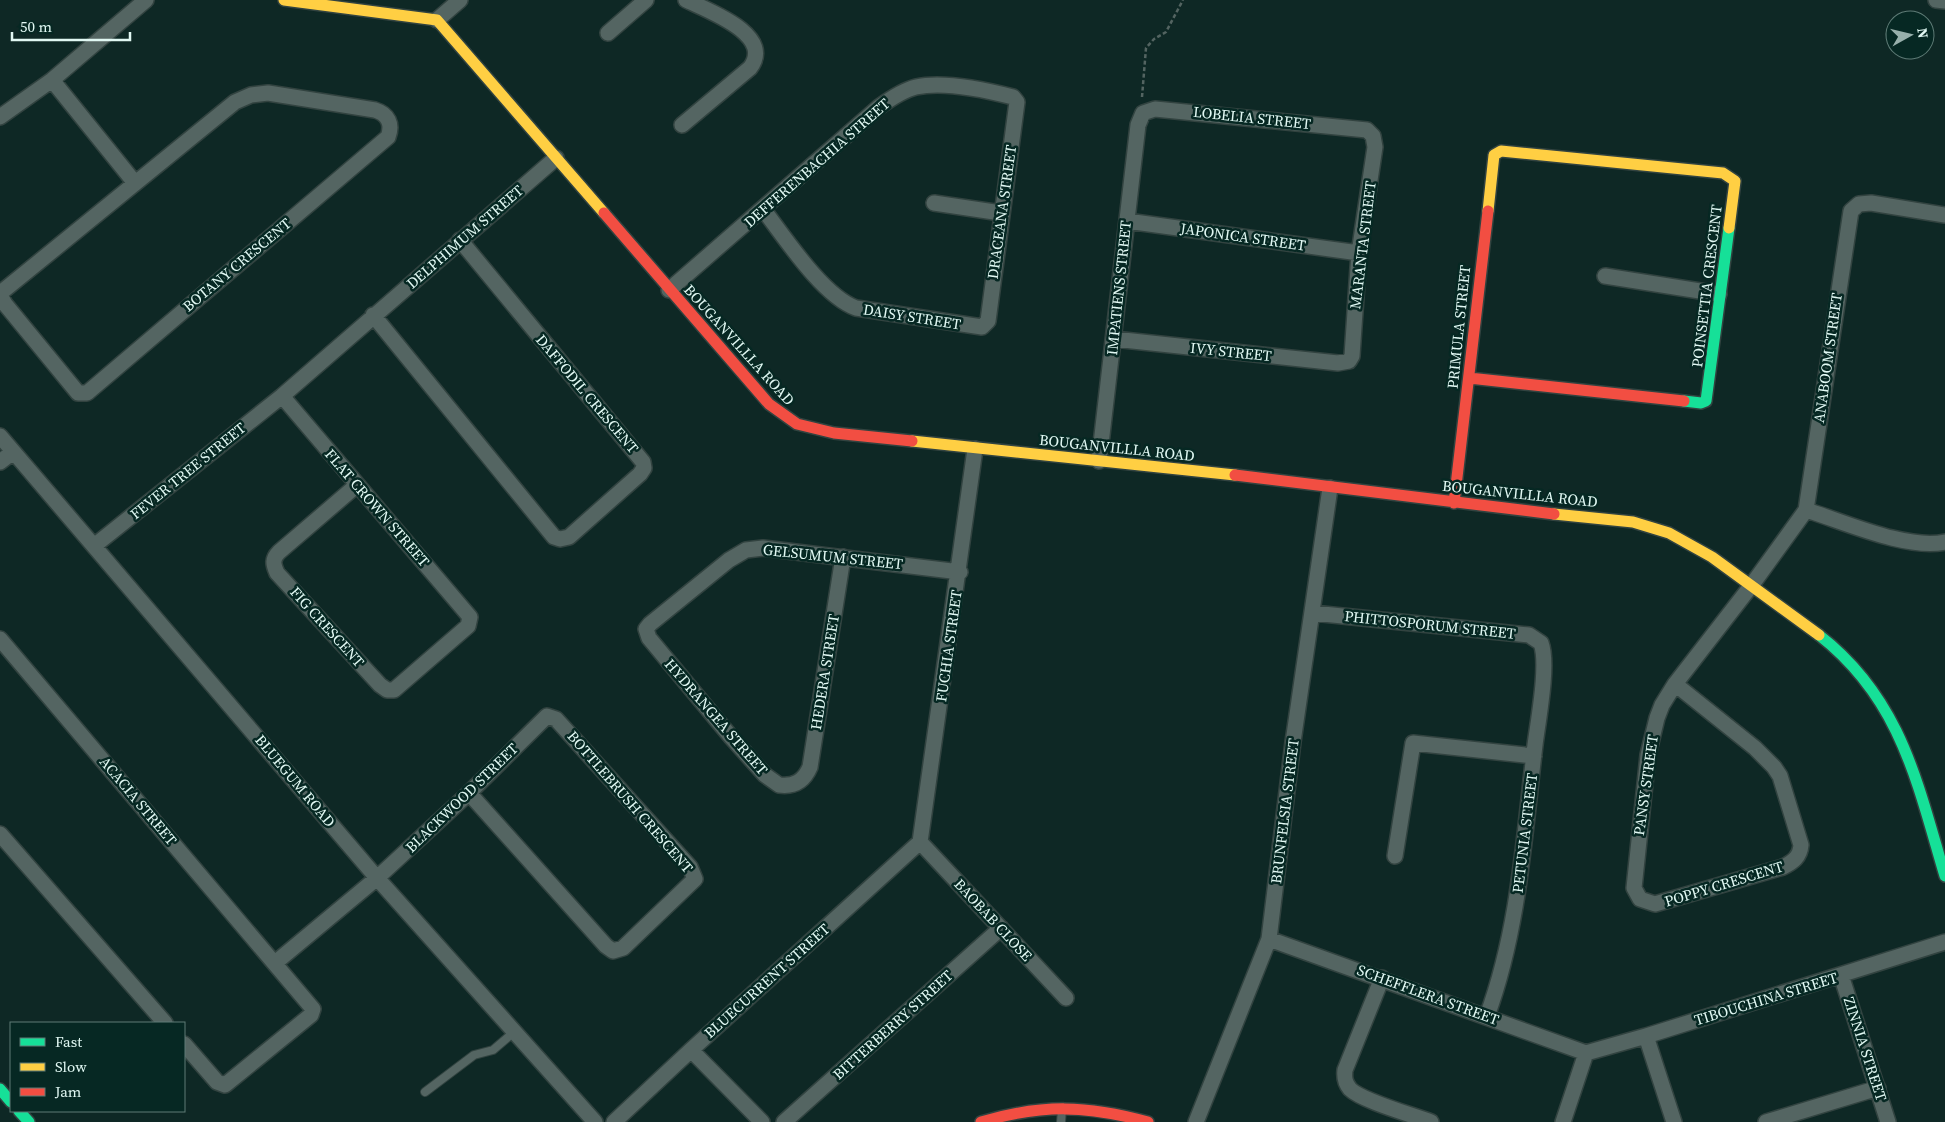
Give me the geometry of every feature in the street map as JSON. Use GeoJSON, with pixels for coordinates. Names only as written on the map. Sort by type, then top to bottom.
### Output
{"type":"FeatureCollection","features":[{"type":"Feature","properties":{"kind":"street"},"geometry":{"type":"LineString","coordinates":[[0,117],[52,80],[146,0]]}},
{"type":"Feature","properties":{"kind":"street"},"geometry":{"type":"LineString","coordinates":[[284,0],[437,20],[460,0]]}},
{"type":"Feature","properties":{"kind":"street"},"geometry":{"type":"LineString","coordinates":[[608,33],[646,0]]}},
{"type":"Feature","properties":{"kind":"street"},"geometry":{"type":"LineString","coordinates":[[682,125],[750,68],[757,56],[753,44],[741,29],[686,0]]}},
{"type":"Feature","properties":{"kind":"street"},"geometry":{"type":"LineString","coordinates":[[1936,0],[1945,1]]}},
{"type":"Feature","properties":{"kind":"street","name":"BOUGANVILLLA ROAD"},"geometry":{"type":"LineString","coordinates":[[437,20],[668,290],[769,404],[787,419],[807,428],[823,432],[1099,461],[1633,522],[1658,527],[1689,540],[1834,648],[1864,677],[1890,719],[1904,749],[1945,876]]}},
{"type":"Feature","properties":{"kind":"street"},"geometry":{"type":"LineString","coordinates":[[52,80],[135,183]]}},
{"type":"Feature","properties":{"kind":"street","name":"DEFFERENBACHIA STREET"},"geometry":{"type":"LineString","coordinates":[[668,290],[879,107],[903,92],[915,87],[935,86],[972,89],[1014,98]]}},
{"type":"Feature","properties":{"kind":"street","name":"BOTANY CRESCENT"},"geometry":{"type":"LineString","coordinates":[[268,93],[376,110],[384,114],[390,123],[388,137],[87,393],[80,394],[5,304],[1,295],[4,290],[135,183],[235,102],[251,95],[268,93]]}},
{"type":"Feature","properties":{"kind":"street","name":"DRACEANA STREET"},"geometry":{"type":"LineString","coordinates":[[984,326],[988,321],[1001,213],[1018,105],[1014,98]]}},
{"type":"Feature","properties":{"kind":"street","name":"LOBELIA STREET"},"geometry":{"type":"LineString","coordinates":[[1140,116],[1146,110],[1155,109],[1367,130]]}},
{"type":"Feature","properties":{"kind":"street","name":"IMPATIENS STREET"},"geometry":{"type":"LineString","coordinates":[[1099,461],[1140,116]]}},
{"type":"Feature","properties":{"kind":"street","name":"MARANTA STREET"},"geometry":{"type":"LineString","coordinates":[[1348,361],[1352,356],[1358,253],[1375,147],[1373,136],[1367,130]]}},
{"type":"Feature","properties":{"kind":"street","name":"POINSETTIA CRESCENT"},"geometry":{"type":"LineString","coordinates":[[1469,378],[1704,403],[1708,399],[1719,294],[1735,181],[1723,173],[1501,151],[1494,155]]}},
{"type":"Feature","properties":{"kind":"street","name":"PRIMULA STREET"},"geometry":{"type":"LineString","coordinates":[[1454,502],[1494,155]]}},
{"type":"Feature","properties":{"kind":"street","name":"DELPHIMUM STREET"},"geometry":{"type":"LineString","coordinates":[[282,396],[556,158]]}},
{"type":"Feature","properties":{"kind":"street"},"geometry":{"type":"LineString","coordinates":[[934,203],[1001,213]]}},
{"type":"Feature","properties":{"kind":"street","name":"ANABOOM STREET"},"geometry":{"type":"LineString","coordinates":[[1751,586],[1806,510],[1850,211],[1859,204],[1871,203],[1945,215]]}},
{"type":"Feature","properties":{"kind":"street","name":"DAISY STREET"},"geometry":{"type":"LineString","coordinates":[[763,209],[818,279],[844,303],[868,310],[975,328],[984,326]]}},
{"type":"Feature","properties":{"kind":"street","name":"JAPONICA STREET"},"geometry":{"type":"LineString","coordinates":[[1127,220],[1358,253]]}},
{"type":"Feature","properties":{"kind":"street","name":"DAFFODIL CRESCENT"},"geometry":{"type":"LineString","coordinates":[[373,315],[554,537],[560,539],[569,537],[640,474],[644,468],[643,462],[460,240]]}},
{"type":"Feature","properties":{"kind":"street"},"geometry":{"type":"LineString","coordinates":[[1605,276],[1719,294]]}},
{"type":"Feature","properties":{"kind":"street","name":"IVY STREET"},"geometry":{"type":"LineString","coordinates":[[1114,339],[1338,363],[1348,361]]}},
{"type":"Feature","properties":{"kind":"street","name":"FLAT CROWN STREET"},"geometry":{"type":"LineString","coordinates":[[282,396],[468,613],[471,620]]}},
{"type":"Feature","properties":{"kind":"street","name":"FEVER TREE STREET"},"geometry":{"type":"LineString","coordinates":[[94,546],[282,396]]}},
{"type":"Feature","properties":{"kind":"street","name":"BLUEGUM ROAD"},"geometry":{"type":"LineString","coordinates":[[0,436],[377,878],[595,1122]]}},
{"type":"Feature","properties":{"kind":"street","name":"FUCHIA STREET"},"geometry":{"type":"LineString","coordinates":[[920,842],[960,572],[976,449]]}},
{"type":"Feature","properties":{"kind":"street"},"geometry":{"type":"LineString","coordinates":[[0,462],[13,452]]}},
{"type":"Feature","properties":{"kind":"street","name":"FIG CRESCENT"},"geometry":{"type":"LineString","coordinates":[[357,485],[276,555],[273,561],[277,573],[387,690],[400,687],[468,626],[471,620]]}},
{"type":"Feature","properties":{"kind":"street","name":"BRUNFELSIA STREET"},"geometry":{"type":"LineString","coordinates":[[1196,1122],[1270,939],[1289,770],[1330,488]]}},
{"type":"Feature","properties":{"kind":"street"},"geometry":{"type":"LineString","coordinates":[[1806,510],[1899,540],[1920,544],[1945,542]]}},
{"type":"Feature","properties":{"kind":"street","name":"GELSUMUM STREET"},"geometry":{"type":"LineString","coordinates":[[646,631],[650,624],[729,560],[746,550],[763,548],[960,572]]}},
{"type":"Feature","properties":{"kind":"street","name":"HEDERA STREET"},"geometry":{"type":"LineString","coordinates":[[798,783],[804,779],[810,767],[843,557]]}},
{"type":"Feature","properties":{"kind":"street","name":"PANSY STREET"},"geometry":{"type":"LineString","coordinates":[[1636,895],[1634,882],[1648,755],[1657,718],[1674,684],[1751,586]]}},
{"type":"Feature","properties":{"kind":"street","name":"PHITTOSPORUM STREET"},"geometry":{"type":"LineString","coordinates":[[1313,613],[1529,635],[1539,640],[1542,647]]}},
{"type":"Feature","properties":{"kind":"street","name":"HYDRANGEA STREET"},"geometry":{"type":"LineString","coordinates":[[646,631],[655,646],[765,775],[779,785],[798,783]]}},
{"type":"Feature","properties":{"kind":"street","name":"ACACIA STREET"},"geometry":{"type":"LineString","coordinates":[[0,638],[312,1007],[313,1012],[311,1015],[225,1085],[218,1083],[185,1045]]}},
{"type":"Feature","properties":{"kind":"street","name":"PETUNIA STREET"},"geometry":{"type":"LineString","coordinates":[[1487,1016],[1515,916],[1540,706],[1542,647]]}},
{"type":"Feature","properties":{"kind":"street","name":"POPPY CRESCENT"},"geometry":{"type":"LineString","coordinates":[[1636,895],[1644,902],[1664,903],[1783,867],[1795,860],[1800,851],[1801,845],[1780,776],[1774,767],[1755,748],[1674,684]]}},
{"type":"Feature","properties":{"kind":"street","name":"BOTTLEBRUSH CRESCENT"},"geometry":{"type":"LineString","coordinates":[[469,793],[606,946],[613,951],[623,948],[693,881],[695,877],[690,868],[556,719],[551,716],[545,717]]}},
{"type":"Feature","properties":{"kind":"street","name":"BLACKWOOD STREET"},"geometry":{"type":"LineString","coordinates":[[377,878],[469,793],[545,717]]}},
{"type":"Feature","properties":{"kind":"street"},"geometry":{"type":"LineString","coordinates":[[1395,856],[1413,743],[1534,756]]}},
{"type":"Feature","properties":{"kind":"street"},"geometry":{"type":"LineString","coordinates":[[0,834],[164,1022]]}},
{"type":"Feature","properties":{"kind":"street","name":"BAOBAB CLOSE"},"geometry":{"type":"LineString","coordinates":[[920,842],[1066,998]]}},
{"type":"Feature","properties":{"kind":"street","name":"BLUECURRENT STREET"},"geometry":{"type":"LineString","coordinates":[[614,1122],[920,842]]}},
{"type":"Feature","properties":{"kind":"street"},"geometry":{"type":"LineString","coordinates":[[275,963],[377,878]]}},
{"type":"Feature","properties":{"kind":"street","name":"BITTERBERRY STREET"},"geometry":{"type":"LineString","coordinates":[[784,1122],[1001,928]]}},
{"type":"Feature","properties":{"kind":"street","name":"SCHEFFLERA STREET"},"geometry":{"type":"LineString","coordinates":[[1270,939],[1586,1053]]}},
{"type":"Feature","properties":{"kind":"street","name":"TIBOUCHINA STREET"},"geometry":{"type":"LineString","coordinates":[[1586,1053],[1945,942]]}},
{"type":"Feature","properties":{"kind":"street","name":"ZINNIA STREET"},"geometry":{"type":"LineString","coordinates":[[1841,975],[1888,1122]]}},
{"type":"Feature","properties":{"kind":"street"},"geometry":{"type":"LineString","coordinates":[[1382,978],[1345,1070],[1345,1082],[1349,1088],[1360,1095],[1431,1122]]}},
{"type":"Feature","properties":{"kind":"street"},"geometry":{"type":"LineString","coordinates":[[1646,1036],[1674,1122]]}},
{"type":"Feature","properties":{"kind":"street"},"geometry":{"type":"LineString","coordinates":[[691,1050],[762,1122]]}},
{"type":"Feature","properties":{"kind":"street"},"geometry":{"type":"LineString","coordinates":[[1563,1122],[1586,1053]]}},
{"type":"Feature","properties":{"kind":"street"},"geometry":{"type":"LineString","coordinates":[[1766,1122],[1878,1088]]}},
{"type":"Feature","properties":{"kind":"street"},"geometry":{"type":"LineString","coordinates":[[0,1090],[10,1101]]}},
{"type":"Feature","properties":{"kind":"street"},"geometry":{"type":"LineString","coordinates":[[981,1122],[1023,1111],[1062,1107],[1104,1109],[1148,1122]]}},
{"type":"Feature","properties":{"kind":"street"},"geometry":{"type":"LineString","coordinates":[[20,1112],[29,1122]]}},
{"type":"Feature","properties":{"kind":"lane"},"geometry":{"type":"LineString","coordinates":[[425,1092],[474,1055],[500,1046],[514,1032]]}},
{"type":"Feature","properties":{"kind":"lane"},"geometry":{"type":"LineString","coordinates":[[1062,1107],[1062,1122]]}},
{"type":"Feature","properties":{"kind":"path"},"geometry":{"type":"LineString","coordinates":[[1140,116],[1146,48],[1154,39],[1166,32],[1183,0]]}},
{"type":"Feature","properties":{"kind":"traffic: fast"},"geometry":{"type":"LineString","coordinates":[[1684,401],[1701,403],[1706,401],[1729,228]]}},
{"type":"Feature","properties":{"kind":"traffic: fast"},"geometry":{"type":"LineString","coordinates":[[1819,635],[1847,660],[1869,686],[1888,715],[1914,775],[1945,876]]}},
{"type":"Feature","properties":{"kind":"traffic: fast"},"geometry":{"type":"LineString","coordinates":[[0,1089],[10,1101]]}},
{"type":"Feature","properties":{"kind":"traffic: fast"},"geometry":{"type":"LineString","coordinates":[[20,1112],[29,1122]]}},
{"type":"Feature","properties":{"kind":"traffic: slow"},"geometry":{"type":"LineString","coordinates":[[284,0],[437,20],[604,213]]}},
{"type":"Feature","properties":{"kind":"traffic: slow"},"geometry":{"type":"LineString","coordinates":[[1488,211],[1494,155],[1501,151],[1723,173],[1735,181],[1729,228]]}},
{"type":"Feature","properties":{"kind":"traffic: slow"},"geometry":{"type":"LineString","coordinates":[[912,441],[1235,475]]}},
{"type":"Feature","properties":{"kind":"traffic: slow"},"geometry":{"type":"LineString","coordinates":[[1554,514],[1633,522],[1669,533],[1712,557],[1819,635]]}},
{"type":"Feature","properties":{"kind":"traffic: jam"},"geometry":{"type":"LineString","coordinates":[[1454,503],[1488,211]]}},
{"type":"Feature","properties":{"kind":"traffic: jam"},"geometry":{"type":"LineString","coordinates":[[604,213],[769,404],[797,424],[834,433],[912,441]]}},
{"type":"Feature","properties":{"kind":"traffic: jam"},"geometry":{"type":"LineString","coordinates":[[1469,378],[1684,401]]}},
{"type":"Feature","properties":{"kind":"traffic: jam"},"geometry":{"type":"LineString","coordinates":[[1235,475],[1554,514]]}},
{"type":"Feature","properties":{"kind":"traffic: jam"},"geometry":{"type":"LineString","coordinates":[[981,1122],[1024,1112],[1064,1109],[1105,1112],[1148,1122]]}}]}
